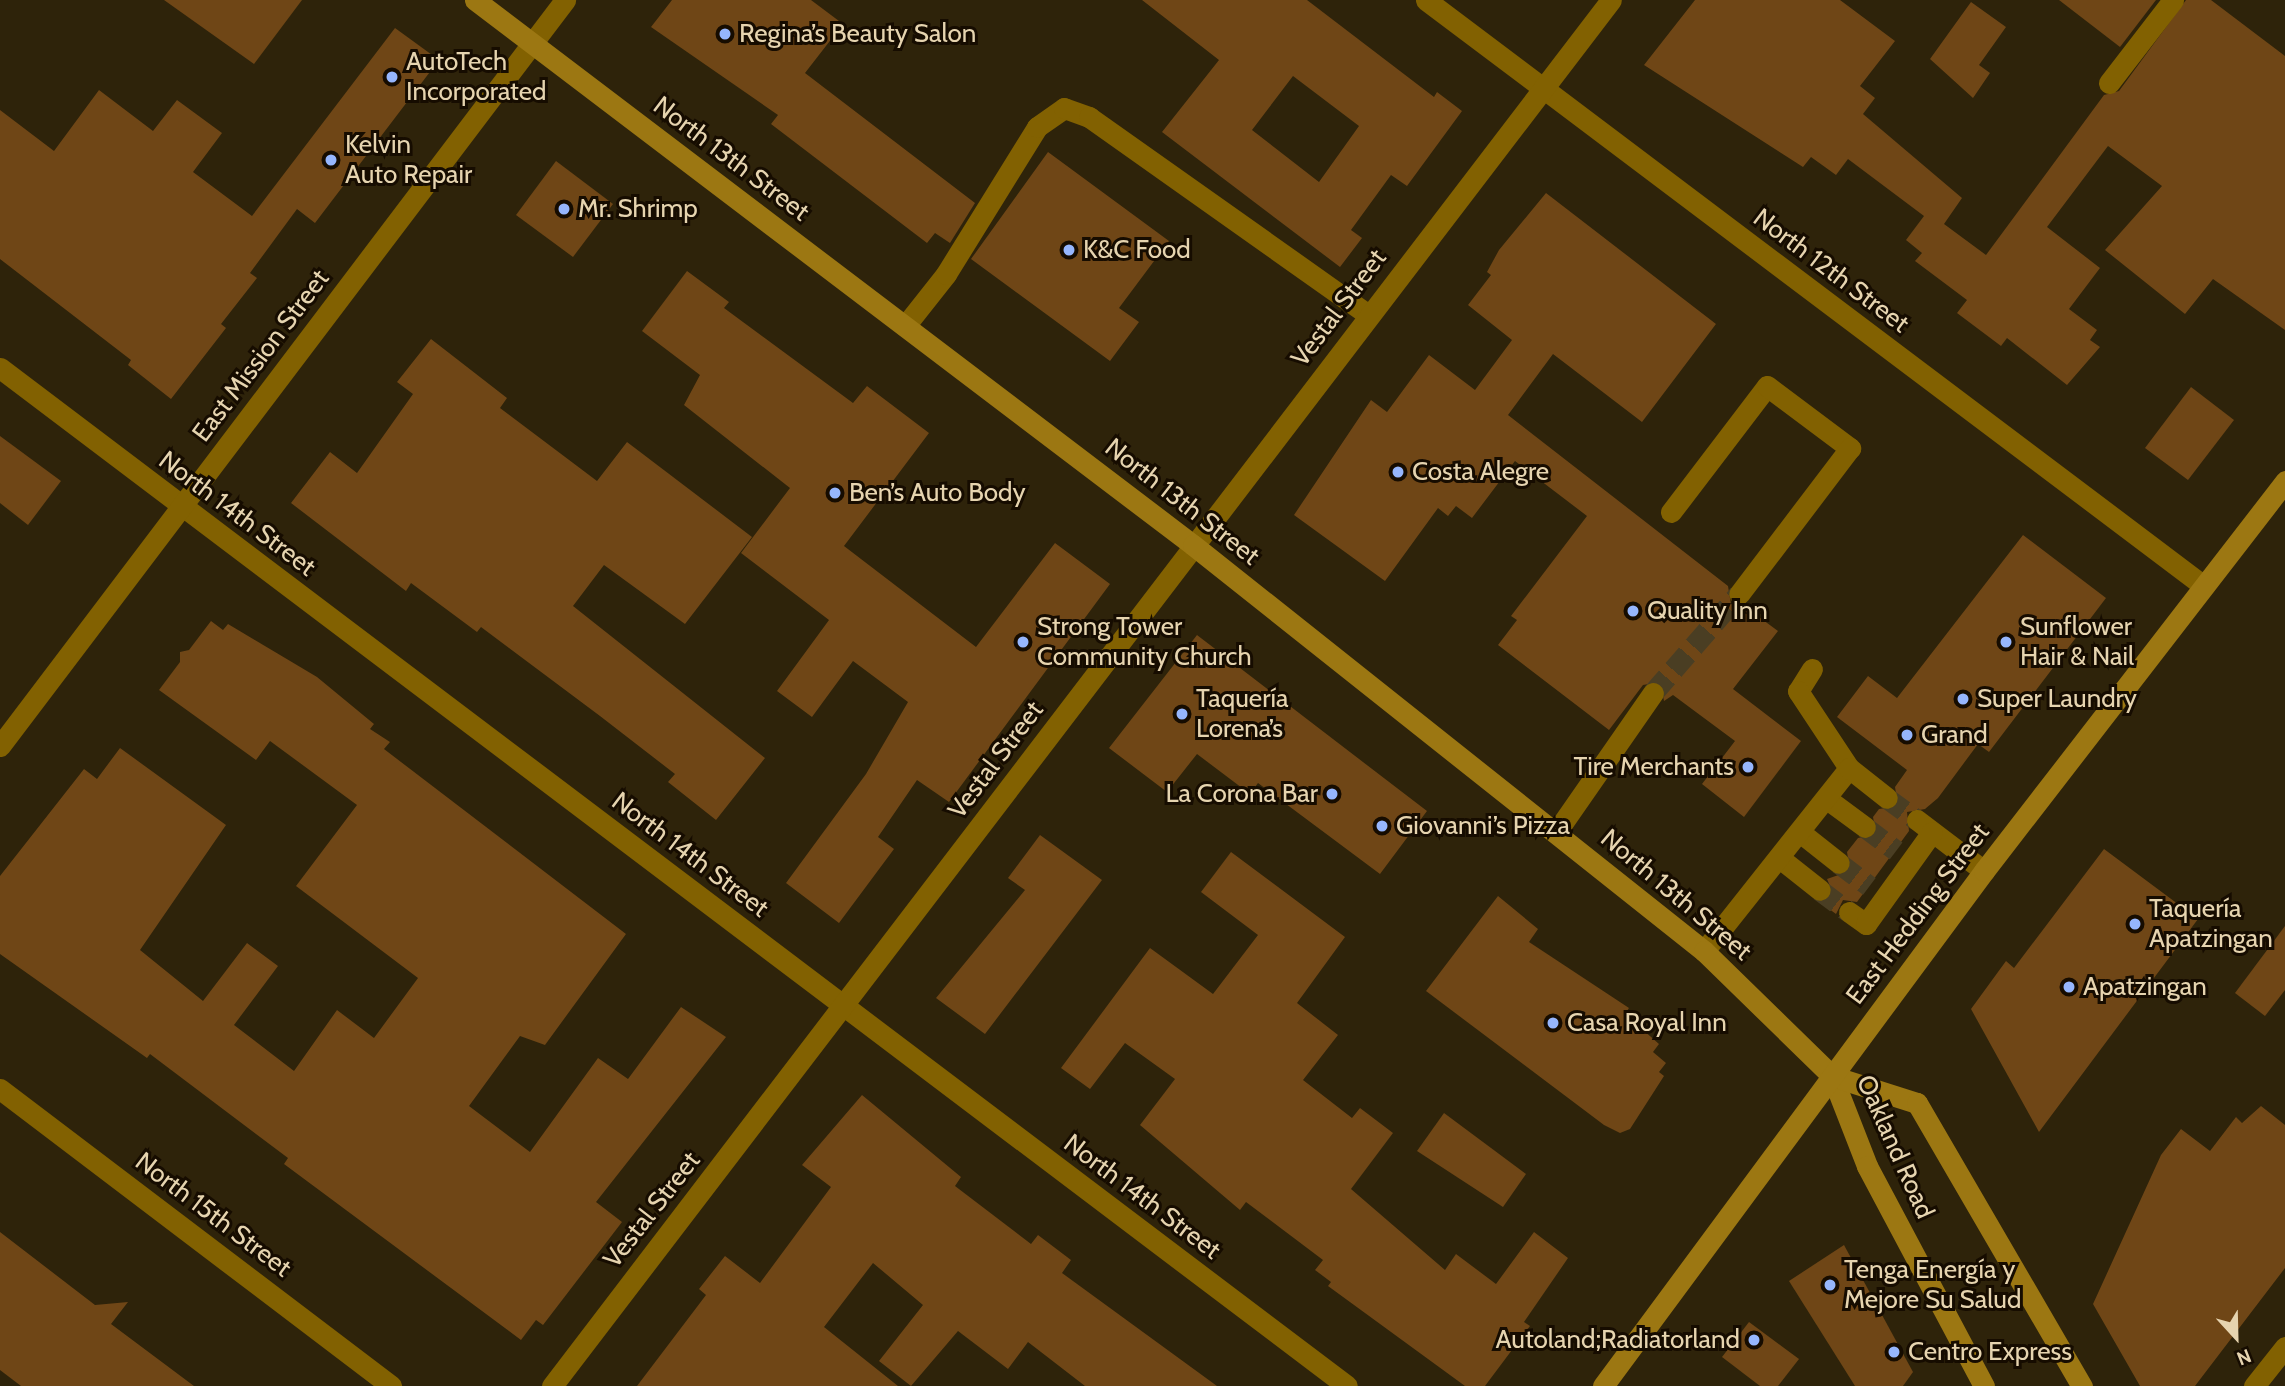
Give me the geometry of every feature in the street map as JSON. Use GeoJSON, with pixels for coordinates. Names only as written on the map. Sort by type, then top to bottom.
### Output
{"type":"FeatureCollection","features":[{"type":"Feature","properties":{"kind":"main road","name":"North 13th Street"},"geometry":{"type":"LineString","coordinates":[[475,0],[1193,545],[1557,831],[1704,951],[1832,1076]]}},
{"type":"Feature","properties":{"kind":"main road","name":"East Hedding Street"},"geometry":{"type":"LineString","coordinates":[[1603,1386],[1984,872],[2285,481]]}},
{"type":"Feature","properties":{"kind":"main road","name":"Oakland Road"},"geometry":{"type":"LineString","coordinates":[[1832,1076],[1867,1166],[1984,1386]]}},
{"type":"Feature","properties":{"kind":"main road","name":"Oakland Road"},"geometry":{"type":"LineString","coordinates":[[1832,1076],[1916,1103],[2082,1386]]}},
{"type":"Feature","properties":{"kind":"street","name":"East Mission Street"},"geometry":{"type":"LineString","coordinates":[[0,746],[565,0]]}},
{"type":"Feature","properties":{"kind":"street","name":"North 12th Street"},"geometry":{"type":"LineString","coordinates":[[1426,0],[2204,586]]}},
{"type":"Feature","properties":{"kind":"street","name":"Vestal Street"},"geometry":{"type":"LineString","coordinates":[[552,1386],[1611,0]]}},
{"type":"Feature","properties":{"kind":"street"},"geometry":{"type":"LineString","coordinates":[[2109,83],[2172,0]]}},
{"type":"Feature","properties":{"kind":"street"},"geometry":{"type":"LineString","coordinates":[[905,326],[946,274],[1037,127],[1065,108],[1089,117],[1369,315]]}},
{"type":"Feature","properties":{"kind":"street","name":"North 14th Street"},"geometry":{"type":"LineString","coordinates":[[0,368],[1347,1386]]}},
{"type":"Feature","properties":{"kind":"street"},"geometry":{"type":"LineString","coordinates":[[1671,512],[1767,386],[1850,449],[1739,594]]}},
{"type":"Feature","properties":{"kind":"street"},"geometry":{"type":"LineString","coordinates":[[1812,669],[1798,691],[1849,768],[1887,797]]}},
{"type":"Feature","properties":{"kind":"street"},"geometry":{"type":"LineString","coordinates":[[1557,831],[1653,693]]}},
{"type":"Feature","properties":{"kind":"street"},"geometry":{"type":"LineString","coordinates":[[1704,951],[1782,860],[1849,768]]}},
{"type":"Feature","properties":{"kind":"street"},"geometry":{"type":"LineString","coordinates":[[1826,799],[1866,827]]}},
{"type":"Feature","properties":{"kind":"street"},"geometry":{"type":"LineString","coordinates":[[1849,912],[1866,924],[1876,892],[1925,826],[1984,872]]}},
{"type":"Feature","properties":{"kind":"street"},"geometry":{"type":"LineString","coordinates":[[1801,833],[1839,863]]}},
{"type":"Feature","properties":{"kind":"street"},"geometry":{"type":"LineString","coordinates":[[1782,860],[1819,890]]}},
{"type":"Feature","properties":{"kind":"street","name":"North 15th Street"},"geometry":{"type":"LineString","coordinates":[[0,1090],[391,1386]]}},
{"type":"Feature","properties":{"kind":"street"},"geometry":{"type":"LineString","coordinates":[[2254,1386],[2285,1347]]}},
{"type":"Feature","properties":{"kind":"building"},"geometry":{"type":"Polygon","coordinates":[[[164,0],[302,0],[254,64],[164,0]]]}},
{"type":"Feature","properties":{"kind":"building"},"geometry":{"type":"Polygon","coordinates":[[[672,0],[811,0],[843,24],[805,73],[975,203],[950,243],[935,233],[927,243],[771,124],[778,115],[651,27],[672,0]]]}},
{"type":"Feature","properties":{"kind":"building"},"geometry":{"type":"Polygon","coordinates":[[[1142,0],[1307,0],[1434,97],[1437,92],[1462,111],[1407,186],[1391,175],[1351,230],[1362,238],[1340,267],[1162,132],[1219,60],[1142,0]],[[1293,76],[1252,130],[1319,182],[1359,126],[1293,76]]]}},
{"type":"Feature","properties":{"kind":"building"},"geometry":{"type":"Polygon","coordinates":[[[1695,0],[1840,0],[1895,41],[1860,86],[1875,98],[1863,114],[1962,198],[1944,224],[1986,255],[2104,95],[2119,91],[2186,0],[2211,0],[2285,56],[2285,330],[2213,279],[2185,314],[2105,250],[2162,186],[2108,146],[2047,227],[2100,268],[2069,309],[2097,330],[2090,340],[2100,347],[2067,385],[2007,338],[2001,346],[1957,313],[1967,300],[1915,261],[1922,253],[1906,240],[1924,216],[1848,159],[1836,175],[1811,157],[1803,167],[1644,65],[1695,0]]]}},
{"type":"Feature","properties":{"kind":"building"},"geometry":{"type":"Polygon","coordinates":[[[2059,0],[2156,0],[2120,47],[2059,0]]]}},
{"type":"Feature","properties":{"kind":"building"},"geometry":{"type":"Polygon","coordinates":[[[1971,2],[2006,27],[1979,65],[1990,73],[1973,98],[1930,59],[1971,2]]]}},
{"type":"Feature","properties":{"kind":"building"},"geometry":{"type":"Polygon","coordinates":[[[395,28],[439,60],[315,223],[297,209],[250,273],[257,278],[221,324],[226,328],[171,399],[128,365],[131,360],[0,259],[0,110],[54,151],[99,90],[153,131],[177,100],[222,133],[193,172],[252,216],[395,28]]]}},
{"type":"Feature","properties":{"kind":"building","name":"K&C Food"},"geometry":{"type":"Polygon","coordinates":[[[1048,152],[1169,241],[1119,308],[1139,322],[1110,361],[971,259],[1048,152]]]}},
{"type":"Feature","properties":{"kind":"building","name":"Mr. Shrimp"},"geometry":{"type":"Polygon","coordinates":[[[556,161],[613,204],[573,257],[516,215],[556,161]]]}},
{"type":"Feature","properties":{"kind":"building"},"geometry":{"type":"Polygon","coordinates":[[[1546,193],[1716,324],[1642,422],[1553,354],[1508,415],[1728,586],[1731,604],[1744,606],[1778,631],[1733,689],[1801,741],[1744,817],[1702,784],[1735,741],[1673,695],[1664,701],[1660,682],[1643,685],[1609,730],[1498,645],[1517,620],[1511,616],[1587,516],[1515,461],[1472,518],[1456,506],[1448,516],[1438,508],[1385,581],[1294,515],[1371,400],[1387,412],[1429,355],[1475,390],[1512,340],[1468,305],[1491,275],[1487,272],[1499,250],[1546,193]]]}},
{"type":"Feature","properties":{"kind":"building"},"geometry":{"type":"Polygon","coordinates":[[[687,271],[729,302],[724,308],[853,403],[867,386],[929,433],[844,546],[976,647],[1055,543],[1110,584],[949,802],[917,780],[878,837],[894,849],[839,923],[786,883],[866,774],[908,702],[853,661],[812,717],[777,691],[829,620],[741,553],[790,488],[684,405],[700,375],[642,331],[687,271]]]}},
{"type":"Feature","properties":{"kind":"building"},"geometry":{"type":"Polygon","coordinates":[[[431,339],[507,398],[500,408],[597,481],[627,442],[752,537],[685,624],[604,565],[573,606],[765,758],[716,820],[668,782],[675,774],[481,627],[477,632],[411,583],[406,591],[291,503],[330,452],[357,473],[413,394],[397,382],[431,339]]]}},
{"type":"Feature","properties":{"kind":"building"},"geometry":{"type":"Polygon","coordinates":[[[2191,387],[2234,420],[2188,480],[2145,448],[2191,387]]]}},
{"type":"Feature","properties":{"kind":"building"},"geometry":{"type":"Polygon","coordinates":[[[0,436],[61,481],[28,525],[0,503],[0,436]]]}},
{"type":"Feature","properties":{"kind":"building"},"geometry":{"type":"Polygon","coordinates":[[[2023,535],[2106,598],[1989,752],[1978,744],[1938,798],[1925,809],[1907,812],[1909,831],[1857,902],[1843,900],[1836,914],[1821,903],[1833,893],[1827,879],[1850,871],[1847,852],[1858,838],[1876,834],[1873,817],[1879,809],[1898,806],[1895,787],[1907,770],[1837,717],[1868,676],[1897,698],[2023,535]]]}},
{"type":"Feature","properties":{"kind":"building"},"geometry":{"type":"Polygon","coordinates":[[[211,621],[223,630],[228,624],[317,677],[374,724],[370,729],[390,742],[384,749],[626,934],[545,1045],[520,1036],[469,1106],[530,1152],[598,1058],[628,1079],[681,1007],[726,1037],[596,1202],[622,1222],[543,1325],[536,1320],[521,1340],[284,1164],[288,1158],[150,1054],[147,1058],[0,954],[0,876],[84,769],[97,779],[120,748],[226,825],[140,950],[203,1001],[247,943],[278,966],[234,1025],[294,1071],[337,1010],[374,1038],[418,978],[296,886],[357,805],[270,741],[256,760],[159,690],[180,662],[180,652],[189,650],[211,621]]]}},
{"type":"Feature","properties":{"kind":"building"},"geometry":{"type":"Polygon","coordinates":[[[1197,635],[1427,811],[1380,874],[1258,783],[1250,794],[1197,754],[1167,792],[1109,748],[1197,635]]]}},
{"type":"Feature","properties":{"kind":"building"},"geometry":{"type":"Polygon","coordinates":[[[1040,835],[1102,880],[985,1034],[936,998],[1025,890],[1008,878],[1040,835]]]}},
{"type":"Feature","properties":{"kind":"building","name":"Apatzingan"},"geometry":{"type":"Polygon","coordinates":[[[2104,849],[2198,919],[2039,1132],[1971,1009],[2006,961],[2014,968],[2104,849]]]}},
{"type":"Feature","properties":{"kind":"building"},"geometry":{"type":"Polygon","coordinates":[[[1231,852],[1345,937],[1297,1003],[1338,1035],[1303,1080],[1352,1118],[1360,1108],[1393,1133],[1351,1189],[1445,1270],[1456,1254],[1496,1284],[1534,1232],[1568,1258],[1524,1322],[1530,1326],[1485,1386],[1465,1386],[1328,1286],[1331,1282],[1315,1270],[1323,1260],[1246,1202],[1240,1210],[1140,1125],[1175,1079],[1125,1043],[1090,1089],[1061,1068],[1150,948],[1213,994],[1258,935],[1201,892],[1231,852]]]}},
{"type":"Feature","properties":{"kind":"building","name":"Casa Royal Inn"},"geometry":{"type":"Polygon","coordinates":[[[1498,896],[1538,929],[1529,942],[1629,1008],[1625,1014],[1659,1044],[1653,1052],[1666,1063],[1659,1072],[1664,1076],[1630,1129],[1620,1133],[1604,1125],[1426,991],[1498,896]]]}},
{"type":"Feature","properties":{"kind":"building"},"geometry":{"type":"Polygon","coordinates":[[[2285,926],[2285,990],[2265,1016],[2235,993],[2285,926]]]}},
{"type":"Feature","properties":{"kind":"building"},"geometry":{"type":"Polygon","coordinates":[[[862,1095],[961,1177],[955,1186],[1031,1244],[1038,1235],[1071,1260],[1062,1273],[1217,1386],[1085,1386],[1028,1342],[1008,1369],[958,1331],[911,1386],[879,1361],[923,1305],[873,1263],[824,1327],[898,1386],[637,1386],[706,1295],[699,1289],[725,1256],[760,1283],[831,1187],[802,1165],[862,1095]]]}},
{"type":"Feature","properties":{"kind":"building"},"geometry":{"type":"Polygon","coordinates":[[[2261,1106],[2285,1125],[2285,1268],[2195,1386],[2140,1386],[2093,1304],[2161,1155],[2181,1129],[2210,1151],[2236,1117],[2242,1123],[2261,1106]]]}},
{"type":"Feature","properties":{"kind":"building"},"geometry":{"type":"Polygon","coordinates":[[[1444,1113],[1526,1174],[1503,1207],[1417,1151],[1444,1113]]]}},
{"type":"Feature","properties":{"kind":"building"},"geometry":{"type":"Polygon","coordinates":[[[0,1232],[95,1305],[128,1302],[111,1324],[194,1386],[21,1386],[0,1370],[0,1232]]]}},
{"type":"Feature","properties":{"kind":"building"},"geometry":{"type":"Polygon","coordinates":[[[1844,1245],[1913,1372],[1903,1386],[1855,1386],[1789,1281],[1844,1245]]]}},
{"type":"Feature","properties":{"kind":"building","name":"Autoland;Radiatorland"},"geometry":{"type":"Polygon","coordinates":[[[1749,1322],[1799,1359],[1778,1386],[1760,1386],[1722,1357],[1749,1322]]]}},
{"type":"Feature","properties":{"kind":"tunnel"},"geometry":{"type":"LineString","coordinates":[[1653,693],[1739,594]]}},
{"type":"Feature","properties":{"kind":"tunnel"},"geometry":{"type":"LineString","coordinates":[[1887,798],[1917,820]]}},
{"type":"Feature","properties":{"kind":"tunnel"},"geometry":{"type":"LineString","coordinates":[[1865,827],[1896,850]]}},
{"type":"Feature","properties":{"kind":"tunnel"},"geometry":{"type":"LineString","coordinates":[[1839,863],[1869,886]]}},
{"type":"Feature","properties":{"kind":"tunnel"},"geometry":{"type":"LineString","coordinates":[[1820,890],[1849,912]]}},
{"type":"Feature","properties":{"kind":"place","name":"Regina’s Beauty Salon"},"geometry":{"type":"Point","coordinates":[725,34]}},
{"type":"Feature","properties":{"kind":"place","name":"AutoTech Incorporated"},"geometry":{"type":"Point","coordinates":[392,77]}},
{"type":"Feature","properties":{"kind":"place","name":"Kelvin Auto Repair"},"geometry":{"type":"Point","coordinates":[331,160]}},
{"type":"Feature","properties":{"kind":"place","name":"Mr. Shrimp"},"geometry":{"type":"Point","coordinates":[564,209]}},
{"type":"Feature","properties":{"kind":"place","name":"K&C Food"},"geometry":{"type":"Point","coordinates":[1069,250]}},
{"type":"Feature","properties":{"kind":"place","name":"Costa Alegre"},"geometry":{"type":"Point","coordinates":[1398,472]}},
{"type":"Feature","properties":{"kind":"place","name":"Ben’s Auto Body"},"geometry":{"type":"Point","coordinates":[835,493]}},
{"type":"Feature","properties":{"kind":"place","name":"Quality Inn"},"geometry":{"type":"Point","coordinates":[1633,611]}},
{"type":"Feature","properties":{"kind":"place","name":"Strong Tower Community Church"},"geometry":{"type":"Point","coordinates":[1023,642]}},
{"type":"Feature","properties":{"kind":"place","name":"Sunflower Hair & Nail"},"geometry":{"type":"Point","coordinates":[2006,642]}},
{"type":"Feature","properties":{"kind":"place","name":"Super Laundry"},"geometry":{"type":"Point","coordinates":[1963,699]}},
{"type":"Feature","properties":{"kind":"place","name":"Taquería Lorena’s"},"geometry":{"type":"Point","coordinates":[1182,714]}},
{"type":"Feature","properties":{"kind":"place","name":"Grand"},"geometry":{"type":"Point","coordinates":[1907,735]}},
{"type":"Feature","properties":{"kind":"place","name":"Tire Merchants"},"geometry":{"type":"Point","coordinates":[1748,767]}},
{"type":"Feature","properties":{"kind":"place","name":"La Corona Bar"},"geometry":{"type":"Point","coordinates":[1332,794]}},
{"type":"Feature","properties":{"kind":"place","name":"Giovanni’s Pizza"},"geometry":{"type":"Point","coordinates":[1382,826]}},
{"type":"Feature","properties":{"kind":"place","name":"Taquería Apatzingan"},"geometry":{"type":"Point","coordinates":[2135,924]}},
{"type":"Feature","properties":{"kind":"place","name":"Apatzingan"},"geometry":{"type":"Point","coordinates":[2069,987]}},
{"type":"Feature","properties":{"kind":"place","name":"Casa Royal Inn"},"geometry":{"type":"Point","coordinates":[1553,1023]}},
{"type":"Feature","properties":{"kind":"place","name":"Tenga Energía y Mejore Su Salud"},"geometry":{"type":"Point","coordinates":[1830,1285]}},
{"type":"Feature","properties":{"kind":"place","name":"Autoland;Radiatorland"},"geometry":{"type":"Point","coordinates":[1754,1340]}},
{"type":"Feature","properties":{"kind":"place","name":"Centro Express"},"geometry":{"type":"Point","coordinates":[1894,1352]}}]}
